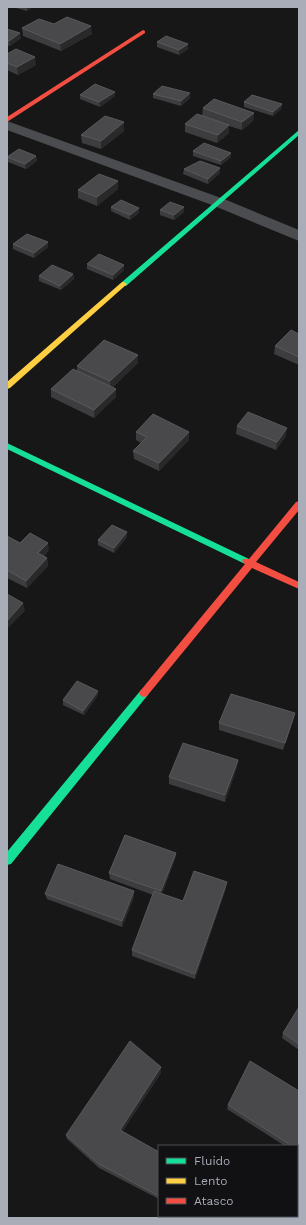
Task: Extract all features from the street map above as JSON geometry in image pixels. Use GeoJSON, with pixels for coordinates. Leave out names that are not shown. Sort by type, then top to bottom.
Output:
{"type":"FeatureCollection","features":[{"type":"Feature","properties":{"kind":"street"},"geometry":{"type":"LineString","coordinates":[[7,120],[143,32]]}},
{"type":"Feature","properties":{"kind":"street"},"geometry":{"type":"LineString","coordinates":[[7,125],[218,202],[299,236]]}},
{"type":"Feature","properties":{"kind":"street"},"geometry":{"type":"LineString","coordinates":[[7,386],[299,132]]}},
{"type":"Feature","properties":{"kind":"street"},"geometry":{"type":"LineString","coordinates":[[7,446],[250,564],[299,586]]}},
{"type":"Feature","properties":{"kind":"street"},"geometry":{"type":"LineString","coordinates":[[7,860],[299,504]]}},
{"type":"Feature","properties":{"kind":"building"},"geometry":{"type":"Polygon","coordinates":[[[67,17],[91,26],[60,44],[22,28],[39,19],[54,24],[67,17]]]}},
{"type":"Feature","properties":{"kind":"building"},"geometry":{"type":"Polygon","coordinates":[[[7,29],[20,33],[9,41],[7,40],[7,29]]]}},
{"type":"Feature","properties":{"kind":"building"},"geometry":{"type":"Polygon","coordinates":[[[166,36],[188,44],[179,50],[157,42],[166,36]]]}},
{"type":"Feature","properties":{"kind":"building"},"geometry":{"type":"Polygon","coordinates":[[[16,49],[35,57],[17,67],[7,63],[7,54],[16,49]]]}},
{"type":"Feature","properties":{"kind":"building"},"geometry":{"type":"Polygon","coordinates":[[[95,84],[115,92],[99,102],[80,95],[95,84]]]}},
{"type":"Feature","properties":{"kind":"building"},"geometry":{"type":"Polygon","coordinates":[[[162,86],[190,93],[181,101],[153,94],[162,86]]]}},
{"type":"Feature","properties":{"kind":"building"},"geometry":{"type":"Polygon","coordinates":[[[252,95],[282,104],[273,112],[244,102],[252,95]]]}},
{"type":"Feature","properties":{"kind":"building"},"geometry":{"type":"Polygon","coordinates":[[[214,99],[254,113],[242,122],[203,108],[214,99]]]}},
{"type":"Feature","properties":{"kind":"building"},"geometry":{"type":"Polygon","coordinates":[[[197,114],[229,125],[218,135],[185,124],[197,114]]]}},
{"type":"Feature","properties":{"kind":"building"},"geometry":{"type":"Polygon","coordinates":[[[105,116],[124,122],[101,141],[81,135],[105,116]]]}},
{"type":"Feature","properties":{"kind":"building"},"geometry":{"type":"Polygon","coordinates":[[[204,143],[231,153],[221,161],[193,151],[204,143]]]}},
{"type":"Feature","properties":{"kind":"building"},"geometry":{"type":"Polygon","coordinates":[[[19,149],[36,156],[25,164],[7,157],[19,149]]]}},
{"type":"Feature","properties":{"kind":"building"},"geometry":{"type":"Polygon","coordinates":[[[200,161],[220,168],[208,179],[184,169],[200,161]]]}},
{"type":"Feature","properties":{"kind":"building"},"geometry":{"type":"Polygon","coordinates":[[[99,174],[118,181],[97,197],[78,190],[99,174]]]}},
{"type":"Feature","properties":{"kind":"building"},"geometry":{"type":"Polygon","coordinates":[[[121,200],[139,208],[130,215],[111,207],[121,200]]]}},
{"type":"Feature","properties":{"kind":"building"},"geometry":{"type":"Polygon","coordinates":[[[170,202],[184,207],[174,215],[160,210],[170,202]]]}},
{"type":"Feature","properties":{"kind":"building"},"geometry":{"type":"Polygon","coordinates":[[[27,234],[48,242],[34,253],[13,244],[27,234]]]}},
{"type":"Feature","properties":{"kind":"building"},"geometry":{"type":"Polygon","coordinates":[[[99,254],[124,265],[113,275],[87,264],[99,254]]]}},
{"type":"Feature","properties":{"kind":"building"},"geometry":{"type":"Polygon","coordinates":[[[52,265],[73,274],[60,286],[39,276],[52,265]]]}},
{"type":"Feature","properties":{"kind":"building"},"geometry":{"type":"Polygon","coordinates":[[[291,330],[299,334],[299,357],[275,346],[291,330]]]}},
{"type":"Feature","properties":{"kind":"building"},"geometry":{"type":"Polygon","coordinates":[[[104,340],[138,355],[110,381],[77,366],[104,340]]]}},
{"type":"Feature","properties":{"kind":"building"},"geometry":{"type":"Polygon","coordinates":[[[73,369],[116,389],[94,410],[51,389],[73,369]]]}},
{"type":"Feature","properties":{"kind":"building"},"geometry":{"type":"Polygon","coordinates":[[[248,412],[287,428],[277,442],[237,426],[248,412]]]}},
{"type":"Feature","properties":{"kind":"building"},"geometry":{"type":"Polygon","coordinates":[[[153,414],[189,432],[159,463],[133,451],[147,437],[136,432],[153,414]]]}},
{"type":"Feature","properties":{"kind":"building"},"geometry":{"type":"Polygon","coordinates":[[[112,525],[127,532],[114,548],[98,540],[112,525]]]}},
{"type":"Feature","properties":{"kind":"building"},"geometry":{"type":"Polygon","coordinates":[[[30,533],[48,543],[38,553],[47,558],[26,581],[7,570],[7,536],[20,543],[30,533]]]}},
{"type":"Feature","properties":{"kind":"building"},"geometry":{"type":"Polygon","coordinates":[[[7,594],[23,603],[7,621],[7,594]]]}},
{"type":"Feature","properties":{"kind":"building"},"geometry":{"type":"Polygon","coordinates":[[[77,681],[98,691],[83,711],[63,700],[77,681]]]}},
{"type":"Feature","properties":{"kind":"building"},"geometry":{"type":"Polygon","coordinates":[[[231,694],[295,713],[285,743],[219,723],[231,694]]]}},
{"type":"Feature","properties":{"kind":"building"},"geometry":{"type":"Polygon","coordinates":[[[183,743],[238,760],[225,795],[169,777],[183,743]]]}},
{"type":"Feature","properties":{"kind":"building"},"geometry":{"type":"Polygon","coordinates":[[[125,835],[176,853],[161,891],[109,873],[125,835]]]}},
{"type":"Feature","properties":{"kind":"building"},"geometry":{"type":"Polygon","coordinates":[[[58,864],[134,891],[122,921],[45,894],[58,864]]]}},
{"type":"Feature","properties":{"kind":"building"},"geometry":{"type":"Polygon","coordinates":[[[194,871],[227,882],[195,974],[132,950],[154,891],[183,901],[194,871]]]}},
{"type":"Feature","properties":{"kind":"building"},"geometry":{"type":"Polygon","coordinates":[[[299,1007],[299,1044],[283,1033],[299,1007]]]}},
{"type":"Feature","properties":{"kind":"building"},"geometry":{"type":"Polygon","coordinates":[[[130,1041],[161,1067],[120,1130],[158,1151],[158,1195],[99,1164],[66,1135],[130,1041]]]}},
{"type":"Feature","properties":{"kind":"building"},"geometry":{"type":"Polygon","coordinates":[[[250,1061],[299,1091],[298,1147],[298,1145],[290,1145],[228,1105],[250,1061]]]}},
{"type":"Feature","properties":{"kind":"traffic: fast"},"geometry":{"type":"LineString","coordinates":[[124,284],[299,132]]}},
{"type":"Feature","properties":{"kind":"traffic: fast"},"geometry":{"type":"LineString","coordinates":[[7,446],[246,561]]}},
{"type":"Feature","properties":{"kind":"traffic: fast"},"geometry":{"type":"LineString","coordinates":[[7,860],[144,693]]}},
{"type":"Feature","properties":{"kind":"traffic: slow"},"geometry":{"type":"LineString","coordinates":[[7,386],[124,284]]}},
{"type":"Feature","properties":{"kind":"traffic: jam"},"geometry":{"type":"LineString","coordinates":[[7,120],[143,32]]}},
{"type":"Feature","properties":{"kind":"traffic: jam"},"geometry":{"type":"LineString","coordinates":[[144,693],[299,504]]}},
{"type":"Feature","properties":{"kind":"traffic: jam"},"geometry":{"type":"LineString","coordinates":[[246,561],[299,586]]}}]}
